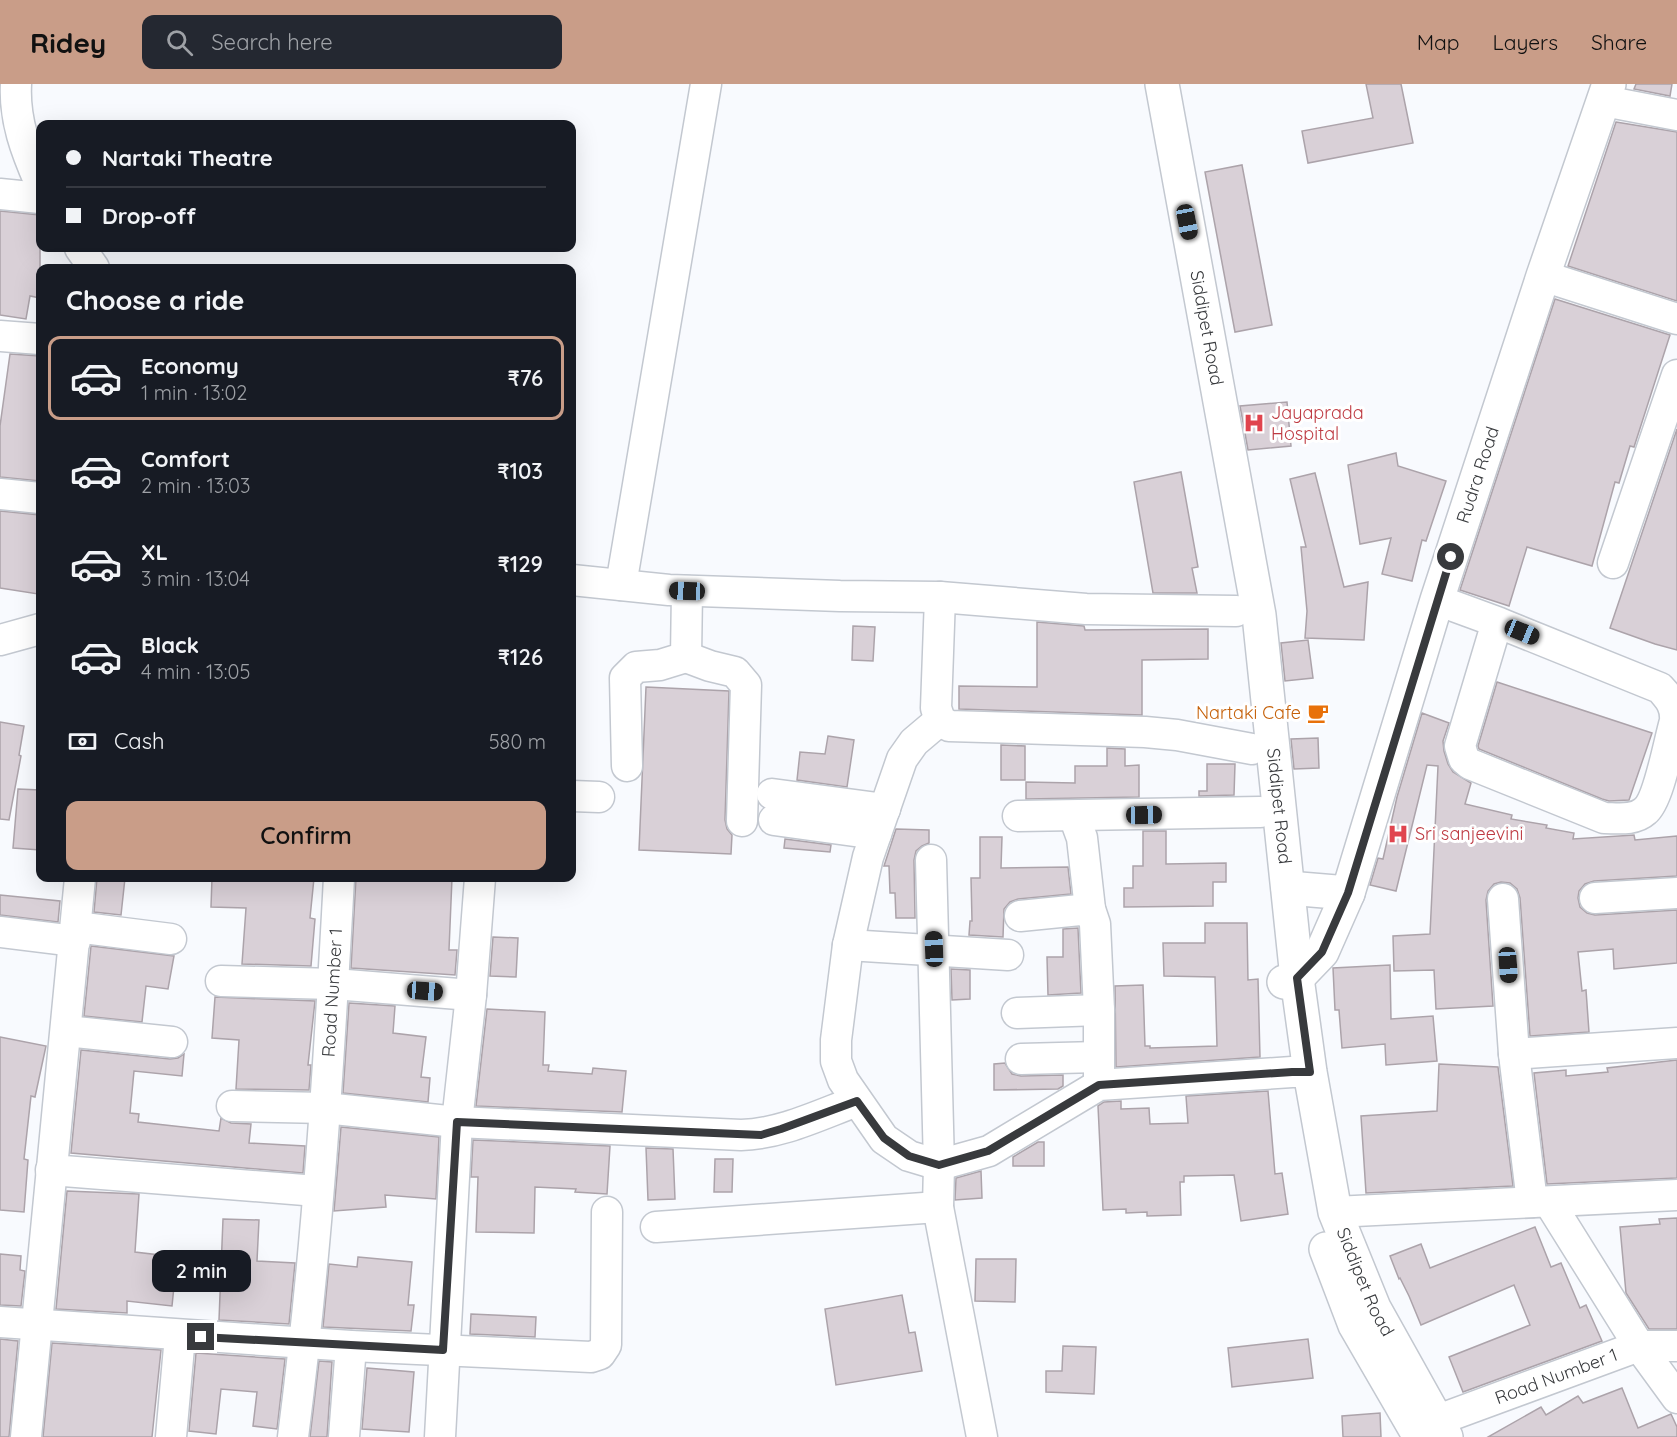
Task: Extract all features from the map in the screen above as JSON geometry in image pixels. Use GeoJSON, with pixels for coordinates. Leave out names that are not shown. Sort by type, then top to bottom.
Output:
{"type":"FeatureCollection","features":[{"type":"Feature","properties":{"kind":"main road","name":"Siddipet Road"},"geometry":{"type":"LineString","coordinates":[[1139,84],[1236,611],[1260,812],[1301,1072],[1335,1212],[1374,1308],[1435,1431]]}},
{"type":"Feature","properties":{"kind":"main road","name":"Siddipet Road"},"geometry":{"type":"LineString","coordinates":[[1162,84],[1259,615],[1288,888],[1288,980]]}},
{"type":"Feature","properties":{"kind":"main road","name":"Rudra Road"},"geometry":{"type":"LineString","coordinates":[[1288,980],[1322,952],[1348,893],[1437,600],[1606,93]]}},
{"type":"Feature","properties":{"kind":"main road"},"geometry":{"type":"LineString","coordinates":[[1288,888],[1348,893]]}},
{"type":"Feature","properties":{"kind":"main road","name":"Siddipet Road"},"geometry":{"type":"LineString","coordinates":[[1301,1072],[1302,1154],[1321,1234],[1355,1326],[1435,1431]]}},
{"type":"Feature","properties":{"kind":"street"},"geometry":{"type":"LineString","coordinates":[[16,84],[15,104],[25,151],[36,174]]}},
{"type":"Feature","properties":{"kind":"street"},"geometry":{"type":"LineString","coordinates":[[621,585],[706,84]]}},
{"type":"Feature","properties":{"kind":"street"},"geometry":{"type":"LineString","coordinates":[[1606,93],[1677,115]]}},
{"type":"Feature","properties":{"kind":"street"},"geometry":{"type":"LineString","coordinates":[[0,194],[36,198]]}},
{"type":"Feature","properties":{"kind":"street"},"geometry":{"type":"LineString","coordinates":[[1544,276],[1677,319]]}},
{"type":"Feature","properties":{"kind":"street"},"geometry":{"type":"LineString","coordinates":[[0,336],[36,339]]}},
{"type":"Feature","properties":{"kind":"street"},"geometry":{"type":"LineString","coordinates":[[1613,563],[1677,375]]}},
{"type":"Feature","properties":{"kind":"street"},"geometry":{"type":"LineString","coordinates":[[0,494],[36,498]]}},
{"type":"Feature","properties":{"kind":"street"},"geometry":{"type":"LineString","coordinates":[[576,580],[687,591],[940,597],[1086,609],[1236,611]]}},
{"type":"Feature","properties":{"kind":"street"},"geometry":{"type":"LineString","coordinates":[[686,657],[687,591]]}},
{"type":"Feature","properties":{"kind":"street"},"geometry":{"type":"LineString","coordinates":[[940,597],[936,708],[940,720],[949,726],[1145,732],[1177,735],[1252,749]]}},
{"type":"Feature","properties":{"kind":"street"},"geometry":{"type":"LineString","coordinates":[[1437,600],[1497,622],[1660,688],[1669,697],[1676,709],[1675,721],[1654,799],[1645,812],[1628,819],[1604,818],[1470,764],[1464,759],[1460,746],[1497,622]]}},
{"type":"Feature","properties":{"kind":"street"},"geometry":{"type":"LineString","coordinates":[[0,640],[36,629]]}},
{"type":"Feature","properties":{"kind":"street"},"geometry":{"type":"LineString","coordinates":[[627,766],[625,678],[636,667],[660,665],[686,657],[735,672],[746,685],[742,821]]}},
{"type":"Feature","properties":{"kind":"street"},"geometry":{"type":"LineString","coordinates":[[940,720],[914,742],[902,759],[868,857],[848,945],[836,1040],[836,1061],[843,1080],[884,1138],[909,1156],[939,1165],[988,1151],[1099,1071]]}},
{"type":"Feature","properties":{"kind":"street"},"geometry":{"type":"LineString","coordinates":[[773,807],[880,821]]}},
{"type":"Feature","properties":{"kind":"street"},"geometry":{"type":"LineString","coordinates":[[1018,816],[1260,812]]}},
{"type":"Feature","properties":{"kind":"street"},"geometry":{"type":"LineString","coordinates":[[1074,816],[1082,838],[1090,909],[1095,924],[1099,1071]]}},
{"type":"Feature","properties":{"kind":"street"},"geometry":{"type":"LineString","coordinates":[[931,860],[939,1165],[938,1207],[982,1437]]}},
{"type":"Feature","properties":{"kind":"street"},"geometry":{"type":"LineString","coordinates":[[26,1437],[80,882]]}},
{"type":"Feature","properties":{"kind":"street","name":"Road Number 1"},"geometry":{"type":"LineString","coordinates":[[293,1437],[305,1342],[334,984],[339,882]]}},
{"type":"Feature","properties":{"kind":"street"},"geometry":{"type":"LineString","coordinates":[[440,1437],[457,1122],[471,995],[480,882]]}},
{"type":"Feature","properties":{"kind":"street"},"geometry":{"type":"LineString","coordinates":[[1596,898],[1677,892]]}},
{"type":"Feature","properties":{"kind":"street"},"geometry":{"type":"LineString","coordinates":[[1503,899],[1514,1054],[1540,1202],[1677,1398]]}},
{"type":"Feature","properties":{"kind":"street"},"geometry":{"type":"LineString","coordinates":[[1020,916],[1090,909]]}},
{"type":"Feature","properties":{"kind":"street"},"geometry":{"type":"LineString","coordinates":[[0,932],[171,939]]}},
{"type":"Feature","properties":{"kind":"street"},"geometry":{"type":"LineString","coordinates":[[848,945],[1008,955]]}},
{"type":"Feature","properties":{"kind":"street"},"geometry":{"type":"LineString","coordinates":[[221,981],[334,984],[471,995]]}},
{"type":"Feature","properties":{"kind":"street"},"geometry":{"type":"LineString","coordinates":[[1017,1013],[1099,1010]]}},
{"type":"Feature","properties":{"kind":"street"},"geometry":{"type":"LineString","coordinates":[[66,1031],[172,1042]]}},
{"type":"Feature","properties":{"kind":"street"},"geometry":{"type":"LineString","coordinates":[[1514,1054],[1677,1043]]}},
{"type":"Feature","properties":{"kind":"street"},"geometry":{"type":"LineString","coordinates":[[1021,1059],[1099,1071],[1301,1072]]}},
{"type":"Feature","properties":{"kind":"street"},"geometry":{"type":"LineString","coordinates":[[232,1106],[324,1108],[457,1122],[761,1135],[857,1101]]}},
{"type":"Feature","properties":{"kind":"street"},"geometry":{"type":"LineString","coordinates":[[51,1170],[317,1191]]}},
{"type":"Feature","properties":{"kind":"street"},"geometry":{"type":"LineString","coordinates":[[1335,1212],[1677,1196]]}},
{"type":"Feature","properties":{"kind":"street"},"geometry":{"type":"LineString","coordinates":[[656,1227],[938,1207]]}},
{"type":"Feature","properties":{"kind":"street"},"geometry":{"type":"LineString","coordinates":[[0,1322],[180,1336],[591,1357],[600,1354],[606,1345],[607,1212]]}},
{"type":"Feature","properties":{"kind":"street"},"geometry":{"type":"LineString","coordinates":[[171,1437],[180,1336]]}},
{"type":"Feature","properties":{"kind":"street"},"geometry":{"type":"LineString","coordinates":[[344,1437],[351,1346]]}},
{"type":"Feature","properties":{"kind":"street","name":"Road Number 1"},"geometry":{"type":"LineString","coordinates":[[1435,1431],[1639,1346],[1677,1346]]}},
{"type":"Feature","properties":{"kind":"building"},"geometry":{"type":"Polygon","coordinates":[[[1366,84],[1401,84],[1413,143],[1308,163],[1302,131],[1373,118],[1366,84]]]}},
{"type":"Feature","properties":{"kind":"building"},"geometry":{"type":"Polygon","coordinates":[[[1636,84],[1672,84],[1670,96],[1634,89],[1636,84]]]}},
{"type":"Feature","properties":{"kind":"building"},"geometry":{"type":"Polygon","coordinates":[[[1616,122],[1677,132],[1677,301],[1568,266],[1616,122]]]}},
{"type":"Feature","properties":{"kind":"building"},"geometry":{"type":"Polygon","coordinates":[[[1242,165],[1272,325],[1235,332],[1205,172],[1242,165]]]}},
{"type":"Feature","properties":{"kind":"building"},"geometry":{"type":"Polygon","coordinates":[[[0,211],[36,215],[36,252],[40,252],[40,264],[36,264],[36,297],[30,296],[26,319],[0,315],[0,211]]]}},
{"type":"Feature","properties":{"kind":"building"},"geometry":{"type":"Polygon","coordinates":[[[1555,299],[1670,335],[1634,447],[1630,446],[1619,483],[1615,482],[1592,566],[1527,547],[1509,606],[1460,590],[1555,299]]]}},
{"type":"Feature","properties":{"kind":"building"},"geometry":{"type":"Polygon","coordinates":[[[10,354],[36,356],[36,481],[0,477],[0,426],[10,354]]]}},
{"type":"Feature","properties":{"kind":"building"},"geometry":{"type":"Polygon","coordinates":[[[1287,402],[1291,446],[1248,450],[1240,406],[1287,402]]]}},
{"type":"Feature","properties":{"kind":"building"},"geometry":{"type":"Polygon","coordinates":[[[1677,429],[1677,650],[1610,628],[1677,429]]]}},
{"type":"Feature","properties":{"kind":"building"},"geometry":{"type":"Polygon","coordinates":[[[1396,453],[1398,466],[1446,481],[1426,541],[1422,540],[1412,581],[1382,574],[1391,538],[1360,544],[1348,465],[1396,453]]]}},
{"type":"Feature","properties":{"kind":"building"},"geometry":{"type":"Polygon","coordinates":[[[1181,472],[1198,567],[1192,568],[1197,593],[1153,593],[1134,482],[1181,472]]]}},
{"type":"Feature","properties":{"kind":"building"},"geometry":{"type":"Polygon","coordinates":[[[1315,473],[1344,587],[1368,582],[1364,640],[1305,638],[1307,611],[1301,547],[1306,547],[1290,479],[1315,473]]]}},
{"type":"Feature","properties":{"kind":"building"},"geometry":{"type":"Polygon","coordinates":[[[0,511],[36,515],[36,594],[0,588],[0,511]]]}},
{"type":"Feature","properties":{"kind":"building"},"geometry":{"type":"Polygon","coordinates":[[[1037,622],[1084,626],[1085,630],[1208,629],[1208,659],[1142,660],[1142,715],[959,709],[959,686],[1037,687],[1037,622]]]}},
{"type":"Feature","properties":{"kind":"building"},"geometry":{"type":"Polygon","coordinates":[[[853,626],[875,627],[873,661],[852,660],[853,626]]]}},
{"type":"Feature","properties":{"kind":"building"},"geometry":{"type":"Polygon","coordinates":[[[1308,640],[1313,678],[1285,681],[1281,643],[1308,640]]]}},
{"type":"Feature","properties":{"kind":"building"},"geometry":{"type":"Polygon","coordinates":[[[1497,682],[1652,733],[1629,800],[1602,799],[1479,749],[1497,682]]]}},
{"type":"Feature","properties":{"kind":"building"},"geometry":{"type":"Polygon","coordinates":[[[646,687],[729,691],[725,820],[727,829],[732,835],[731,854],[639,850],[646,687]]]}},
{"type":"Feature","properties":{"kind":"building"},"geometry":{"type":"Polygon","coordinates":[[[1422,713],[1449,723],[1443,741],[1444,751],[1453,772],[1471,783],[1465,804],[1512,815],[1511,819],[1547,825],[1546,828],[1574,833],[1573,839],[1634,835],[1635,840],[1677,836],[1677,876],[1594,881],[1585,884],[1579,891],[1580,907],[1587,913],[1595,915],[1677,910],[1677,963],[1614,969],[1613,949],[1578,952],[1582,991],[1586,990],[1589,1032],[1530,1036],[1520,898],[1517,889],[1510,883],[1494,884],[1488,891],[1486,900],[1493,1006],[1436,1009],[1434,970],[1394,971],[1393,936],[1430,934],[1438,766],[1427,765],[1396,891],[1370,885],[1378,858],[1383,859],[1397,797],[1422,713]]]}},
{"type":"Feature","properties":{"kind":"building"},"geometry":{"type":"Polygon","coordinates":[[[0,722],[24,726],[9,820],[0,819],[0,722]]]}},
{"type":"Feature","properties":{"kind":"building"},"geometry":{"type":"Polygon","coordinates":[[[828,736],[854,740],[847,787],[797,780],[800,752],[825,754],[828,736]]]}},
{"type":"Feature","properties":{"kind":"building"},"geometry":{"type":"Polygon","coordinates":[[[1318,738],[1319,768],[1294,769],[1291,739],[1318,738]]]}},
{"type":"Feature","properties":{"kind":"building"},"geometry":{"type":"Polygon","coordinates":[[[1001,745],[1025,746],[1025,780],[1001,780],[1001,745]]]}},
{"type":"Feature","properties":{"kind":"building"},"geometry":{"type":"Polygon","coordinates":[[[1107,748],[1125,749],[1125,766],[1139,765],[1139,797],[1026,799],[1026,782],[1075,783],[1075,766],[1107,766],[1107,748]]]}},
{"type":"Feature","properties":{"kind":"building"},"geometry":{"type":"Polygon","coordinates":[[[1207,764],[1235,764],[1234,795],[1199,796],[1199,791],[1207,791],[1207,764]]]}},
{"type":"Feature","properties":{"kind":"building"},"geometry":{"type":"Polygon","coordinates":[[[18,789],[36,790],[36,850],[13,848],[18,789]]]}},
{"type":"Feature","properties":{"kind":"building"},"geometry":{"type":"Polygon","coordinates":[[[896,829],[929,830],[929,843],[916,851],[914,860],[915,918],[896,918],[895,893],[890,893],[889,866],[884,866],[896,829]]]}},
{"type":"Feature","properties":{"kind":"building"},"geometry":{"type":"Polygon","coordinates":[[[1143,831],[1166,831],[1166,864],[1226,863],[1226,882],[1213,882],[1213,906],[1124,907],[1124,888],[1133,888],[1133,866],[1143,866],[1143,831]]]}},
{"type":"Feature","properties":{"kind":"building"},"geometry":{"type":"Polygon","coordinates":[[[980,837],[1002,837],[1001,868],[1068,867],[1071,894],[1018,899],[1010,902],[1004,909],[1003,937],[969,935],[970,921],[972,921],[971,878],[980,878],[980,837]]]}},
{"type":"Feature","properties":{"kind":"building"},"geometry":{"type":"Polygon","coordinates":[[[785,839],[831,845],[830,852],[784,848],[785,839]]]}},
{"type":"Feature","properties":{"kind":"building"},"geometry":{"type":"Polygon","coordinates":[[[97,882],[125,882],[121,915],[94,912],[97,882]]]}},
{"type":"Feature","properties":{"kind":"building"},"geometry":{"type":"Polygon","coordinates":[[[212,882],[314,882],[310,918],[315,919],[311,966],[242,964],[246,908],[211,907],[212,882]]]}},
{"type":"Feature","properties":{"kind":"building"},"geometry":{"type":"Polygon","coordinates":[[[356,882],[452,882],[449,950],[457,950],[455,975],[351,968],[356,882]]]}},
{"type":"Feature","properties":{"kind":"building"},"geometry":{"type":"Polygon","coordinates":[[[0,895],[60,901],[58,922],[0,915],[0,895]]]}},
{"type":"Feature","properties":{"kind":"building"},"geometry":{"type":"Polygon","coordinates":[[[1205,923],[1247,923],[1248,980],[1258,979],[1260,1057],[1116,1067],[1115,986],[1143,985],[1145,1046],[1150,1046],[1150,1048],[1217,1046],[1215,977],[1164,976],[1163,943],[1205,943],[1205,923]]]}},
{"type":"Feature","properties":{"kind":"building"},"geometry":{"type":"Polygon","coordinates":[[[1078,928],[1081,993],[1048,995],[1047,957],[1063,957],[1063,929],[1078,928]]]}},
{"type":"Feature","properties":{"kind":"building"},"geometry":{"type":"Polygon","coordinates":[[[493,937],[518,938],[516,977],[490,976],[493,937]]]}},
{"type":"Feature","properties":{"kind":"building"},"geometry":{"type":"Polygon","coordinates":[[[91,946],[174,956],[168,989],[146,986],[142,1022],[84,1016],[91,946]]]}},
{"type":"Feature","properties":{"kind":"building"},"geometry":{"type":"Polygon","coordinates":[[[1390,965],[1391,1019],[1433,1016],[1437,1061],[1386,1065],[1385,1044],[1342,1048],[1339,1010],[1335,1010],[1333,968],[1390,965]]]}},
{"type":"Feature","properties":{"kind":"building"},"geometry":{"type":"Polygon","coordinates":[[[951,969],[970,970],[970,999],[952,1000],[951,969]]]}},
{"type":"Feature","properties":{"kind":"building"},"geometry":{"type":"Polygon","coordinates":[[[215,997],[315,1001],[308,1065],[311,1065],[309,1090],[236,1089],[239,1040],[212,1038],[215,997]]]}},
{"type":"Feature","properties":{"kind":"building"},"geometry":{"type":"Polygon","coordinates":[[[349,1003],[395,1006],[393,1033],[426,1037],[421,1077],[430,1078],[428,1102],[343,1093],[349,1003]]]}},
{"type":"Feature","properties":{"kind":"building"},"geometry":{"type":"Polygon","coordinates":[[[487,1009],[545,1012],[543,1065],[549,1065],[548,1071],[592,1074],[593,1068],[626,1071],[622,1112],[476,1106],[487,1009]]]}},
{"type":"Feature","properties":{"kind":"building"},"geometry":{"type":"Polygon","coordinates":[[[0,1037],[46,1046],[35,1097],[31,1096],[24,1159],[28,1160],[24,1212],[0,1210],[0,1037]]]}},
{"type":"Feature","properties":{"kind":"building"},"geometry":{"type":"Polygon","coordinates":[[[81,1050],[170,1059],[184,1054],[182,1076],[134,1071],[130,1113],[139,1114],[138,1122],[219,1131],[221,1118],[231,1123],[251,1124],[249,1143],[305,1146],[303,1173],[71,1153],[81,1050]]]}},
{"type":"Feature","properties":{"kind":"building"},"geometry":{"type":"Polygon","coordinates":[[[1677,1060],[1677,1178],[1547,1184],[1534,1073],[1566,1070],[1566,1076],[1608,1072],[1607,1068],[1677,1060]]]}},
{"type":"Feature","properties":{"kind":"building"},"geometry":{"type":"Polygon","coordinates":[[[1005,1063],[1012,1074],[1021,1076],[1063,1075],[1063,1086],[1058,1089],[994,1090],[994,1064],[1005,1063]]]}},
{"type":"Feature","properties":{"kind":"building"},"geometry":{"type":"Polygon","coordinates":[[[1439,1064],[1498,1067],[1513,1186],[1366,1193],[1361,1116],[1437,1111],[1439,1064]]]}},
{"type":"Feature","properties":{"kind":"building"},"geometry":{"type":"Polygon","coordinates":[[[1268,1091],[1275,1174],[1282,1173],[1288,1214],[1241,1221],[1234,1175],[1184,1176],[1184,1182],[1180,1182],[1181,1215],[1147,1216],[1147,1212],[1126,1213],[1126,1209],[1103,1210],[1098,1106],[1104,1102],[1121,1101],[1121,1109],[1149,1108],[1150,1124],[1188,1123],[1186,1096],[1268,1091]]]}},
{"type":"Feature","properties":{"kind":"building"},"geometry":{"type":"Polygon","coordinates":[[[341,1127],[439,1137],[436,1199],[385,1195],[386,1207],[334,1211],[341,1127]]]}},
{"type":"Feature","properties":{"kind":"building"},"geometry":{"type":"Polygon","coordinates":[[[473,1140],[610,1146],[607,1194],[575,1192],[576,1189],[535,1187],[534,1233],[476,1232],[478,1177],[471,1177],[473,1140]]]}},
{"type":"Feature","properties":{"kind":"building"},"geometry":{"type":"Polygon","coordinates":[[[1038,1142],[1044,1142],[1044,1166],[1013,1166],[1013,1157],[1038,1142]]]}},
{"type":"Feature","properties":{"kind":"building"},"geometry":{"type":"Polygon","coordinates":[[[646,1148],[673,1149],[675,1199],[648,1200],[646,1148]]]}},
{"type":"Feature","properties":{"kind":"building"},"geometry":{"type":"Polygon","coordinates":[[[715,1159],[733,1159],[732,1192],[714,1192],[715,1159]]]}},
{"type":"Feature","properties":{"kind":"building"},"geometry":{"type":"Polygon","coordinates":[[[981,1171],[982,1198],[955,1200],[956,1178],[981,1171]]]}},
{"type":"Feature","properties":{"kind":"building"},"geometry":{"type":"Polygon","coordinates":[[[67,1191],[139,1194],[135,1252],[177,1257],[172,1306],[127,1301],[127,1313],[56,1309],[67,1191]]]}},
{"type":"Feature","properties":{"kind":"building"},"geometry":{"type":"Polygon","coordinates":[[[1677,1218],[1677,1329],[1649,1329],[1626,1293],[1620,1227],[1660,1224],[1659,1219],[1677,1218]]]}},
{"type":"Feature","properties":{"kind":"building"},"geometry":{"type":"Polygon","coordinates":[[[223,1219],[259,1220],[257,1261],[295,1263],[289,1324],[219,1320],[223,1219]]]}},
{"type":"Feature","properties":{"kind":"building"},"geometry":{"type":"Polygon","coordinates":[[[1535,1227],[1551,1267],[1561,1263],[1580,1308],[1586,1305],[1602,1341],[1463,1392],[1449,1357],[1530,1325],[1514,1285],[1421,1325],[1390,1256],[1421,1244],[1430,1268],[1535,1227]]]}},
{"type":"Feature","properties":{"kind":"building"},"geometry":{"type":"Polygon","coordinates":[[[0,1254],[21,1256],[20,1270],[25,1271],[21,1306],[0,1305],[0,1254]]]}},
{"type":"Feature","properties":{"kind":"building"},"geometry":{"type":"Polygon","coordinates":[[[358,1257],[412,1262],[408,1305],[414,1305],[411,1331],[323,1327],[329,1264],[357,1267],[358,1257]]]}},
{"type":"Feature","properties":{"kind":"building"},"geometry":{"type":"Polygon","coordinates":[[[976,1259],[1016,1259],[1015,1302],[975,1301],[976,1259]]]}},
{"type":"Feature","properties":{"kind":"building"},"geometry":{"type":"Polygon","coordinates":[[[902,1295],[909,1333],[915,1332],[922,1371],[836,1385],[825,1309],[902,1295]]]}},
{"type":"Feature","properties":{"kind":"building"},"geometry":{"type":"Polygon","coordinates":[[[471,1314],[536,1317],[535,1337],[470,1334],[471,1314]]]}},
{"type":"Feature","properties":{"kind":"building"},"geometry":{"type":"Polygon","coordinates":[[[0,1339],[18,1341],[9,1437],[0,1437],[0,1339]]]}},
{"type":"Feature","properties":{"kind":"building"},"geometry":{"type":"Polygon","coordinates":[[[1308,1339],[1313,1378],[1232,1387],[1228,1348],[1308,1339]]]}},
{"type":"Feature","properties":{"kind":"building"},"geometry":{"type":"Polygon","coordinates":[[[52,1343],[161,1350],[152,1437],[43,1437],[52,1343]]]}},
{"type":"Feature","properties":{"kind":"building"},"geometry":{"type":"Polygon","coordinates":[[[1063,1346],[1096,1347],[1094,1394],[1046,1392],[1046,1371],[1062,1371],[1063,1346]]]}},
{"type":"Feature","properties":{"kind":"building"},"geometry":{"type":"Polygon","coordinates":[[[196,1353],[285,1359],[277,1429],[253,1426],[257,1392],[221,1389],[216,1434],[189,1431],[196,1353]]]}},
{"type":"Feature","properties":{"kind":"building"},"geometry":{"type":"Polygon","coordinates":[[[319,1361],[332,1362],[327,1437],[310,1437],[319,1361]]]}},
{"type":"Feature","properties":{"kind":"building"},"geometry":{"type":"Polygon","coordinates":[[[367,1368],[414,1372],[409,1432],[362,1429],[367,1368]]]}},
{"type":"Feature","properties":{"kind":"building"},"geometry":{"type":"Polygon","coordinates":[[[1622,1388],[1638,1428],[1671,1414],[1677,1427],[1677,1437],[1488,1437],[1541,1407],[1546,1415],[1578,1396],[1583,1403],[1622,1388]]]}},
{"type":"Feature","properties":{"kind":"building"},"geometry":{"type":"Polygon","coordinates":[[[1380,1413],[1381,1437],[1343,1437],[1342,1416],[1380,1413]]]}},
{"type":"Feature","properties":{"kind":"place","name":"Jayaprada Hospital"},"geometry":{"type":"Point","coordinates":[1254,423]}},
{"type":"Feature","properties":{"kind":"place","name":"Nartaki Cafe"},"geometry":{"type":"Point","coordinates":[1318,713]}},
{"type":"Feature","properties":{"kind":"place","name":"Sri sanjeevini"},"geometry":{"type":"Point","coordinates":[1398,834]}},
{"type":"Feature","properties":{"kind":"route"},"geometry":{"type":"LineString","coordinates":[[201,1337],[443,1350],[457,1122],[761,1135],[857,1101],[884,1138],[909,1156],[939,1165],[988,1151],[1099,1085],[1310,1072],[1297,978],[1322,952],[1348,893],[1451,557]]}}]}
